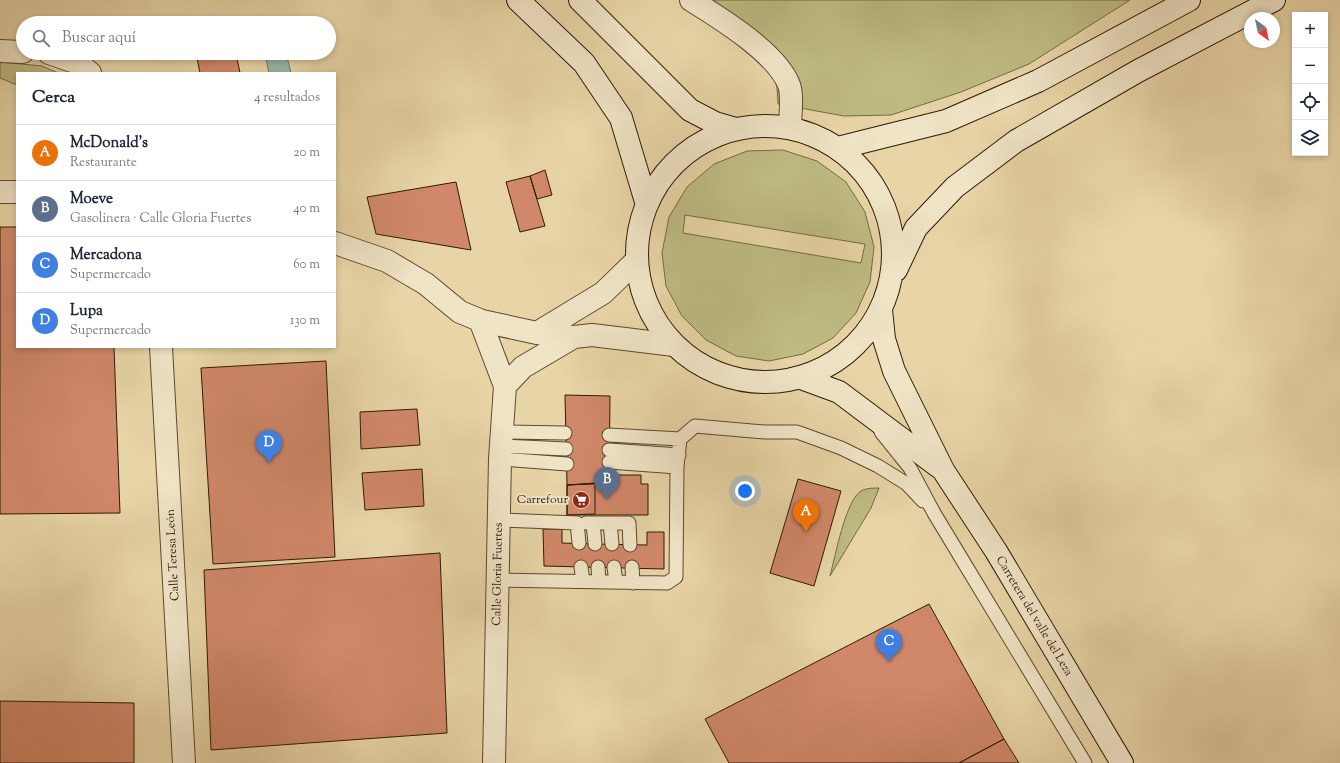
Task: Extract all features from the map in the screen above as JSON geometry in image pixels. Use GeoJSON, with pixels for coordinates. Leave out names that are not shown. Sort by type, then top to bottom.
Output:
{"type":"FeatureCollection","features":[{"type":"Feature","properties":{"kind":"main road"},"geometry":{"type":"LineString","coordinates":[[518,0],[584,63],[621,118],[647,205]]}},
{"type":"Feature","properties":{"kind":"main road"},"geometry":{"type":"LineString","coordinates":[[580,0],[690,110],[715,123],[736,128],[770,126],[790,128],[815,136],[838,148],[860,168],[878,192],[889,219],[894,248],[892,278]]}},
{"type":"Feature","properties":{"kind":"main road"},"geometry":{"type":"LineString","coordinates":[[691,0],[731,25],[775,63],[790,86],[790,128]]}},
{"type":"Feature","properties":{"kind":"main road"},"geometry":{"type":"LineString","coordinates":[[838,148],[946,121],[1038,81],[1189,0]]}},
{"type":"Feature","properties":{"kind":"main road"},"geometry":{"type":"LineString","coordinates":[[736,128],[715,136],[693,148],[674,164],[658,183],[647,205],[639,232],[637,260],[640,284],[647,306],[659,327],[674,345],[699,364],[715,373],[739,380],[763,383],[801,378],[821,370],[840,359],[864,337],[881,310],[892,278],[916,228],[955,187],[1010,146],[1138,71],[1274,0]]}},
{"type":"Feature","properties":{"kind":"main road"},"geometry":{"type":"LineString","coordinates":[[0,51],[16,52]]}},
{"type":"Feature","properties":{"kind":"main road"},"geometry":{"type":"LineString","coordinates":[[69,60],[78,63],[89,72]]}},
{"type":"Feature","properties":{"kind":"main road"},"geometry":{"type":"LineString","coordinates":[[0,192],[16,192]]}},
{"type":"Feature","properties":{"kind":"main road"},"geometry":{"type":"LineString","coordinates":[[336,243],[387,261],[426,284],[460,312],[480,320],[537,333],[574,337],[592,335],[674,345]]}},
{"type":"Feature","properties":{"kind":"main road"},"geometry":{"type":"LineString","coordinates":[[537,333],[603,293],[637,260]]}},
{"type":"Feature","properties":{"kind":"main road","name":"Carretera del valle del Leza"},"geometry":{"type":"LineString","coordinates":[[881,310],[884,339],[894,371],[943,470],[996,551],[1122,763]]}},
{"type":"Feature","properties":{"kind":"main road"},"geometry":{"type":"LineString","coordinates":[[480,320],[505,386],[523,367],[574,337]]}},
{"type":"Feature","properties":{"kind":"main road","name":"Calle Teresa León"},"geometry":{"type":"LineString","coordinates":[[161,348],[184,763]]}},
{"type":"Feature","properties":{"kind":"main road","name":"Carretera del valle del Leza"},"geometry":{"type":"LineString","coordinates":[[801,378],[839,392],[943,470]]}},
{"type":"Feature","properties":{"kind":"main road","name":"Calle Gloria Fuertes"},"geometry":{"type":"LineString","coordinates":[[494,763],[501,446],[505,386]]}},
{"type":"Feature","properties":{"kind":"lane"},"geometry":{"type":"LineString","coordinates":[[859,406],[910,468],[934,513],[1085,763]]}},
{"type":"Feature","properties":{"kind":"lane"},"geometry":{"type":"LineString","coordinates":[[498,580],[667,583],[676,577],[678,461],[680,439],[695,426],[765,432],[797,432],[841,448],[878,466],[907,484],[934,513]]}},
{"type":"Feature","properties":{"kind":"lane"},"geometry":{"type":"LineString","coordinates":[[501,446],[565,433]]}},
{"type":"Feature","properties":{"kind":"lane"},"geometry":{"type":"LineString","coordinates":[[610,435],[680,439]]}},
{"type":"Feature","properties":{"kind":"lane"},"geometry":{"type":"LineString","coordinates":[[501,446],[566,449]]}},
{"type":"Feature","properties":{"kind":"lane"},"geometry":{"type":"LineString","coordinates":[[501,446],[567,464]]}},
{"type":"Feature","properties":{"kind":"lane"},"geometry":{"type":"LineString","coordinates":[[609,456],[678,461]]}},
{"type":"Feature","properties":{"kind":"lane"},"geometry":{"type":"LineString","coordinates":[[499,520],[629,523],[630,544]]}},
{"type":"Feature","properties":{"kind":"lane"},"geometry":{"type":"LineString","coordinates":[[577,523],[579,543]]}},
{"type":"Feature","properties":{"kind":"lane"},"geometry":{"type":"LineString","coordinates":[[593,523],[595,544]]}},
{"type":"Feature","properties":{"kind":"lane"},"geometry":{"type":"LineString","coordinates":[[610,523],[612,544]]}},
{"type":"Feature","properties":{"kind":"lane"},"geometry":{"type":"LineString","coordinates":[[581,567],[583,581]]}},
{"type":"Feature","properties":{"kind":"lane"},"geometry":{"type":"LineString","coordinates":[[598,567],[599,582]]}},
{"type":"Feature","properties":{"kind":"lane"},"geometry":{"type":"LineString","coordinates":[[614,567],[616,582]]}},
{"type":"Feature","properties":{"kind":"lane"},"geometry":{"type":"LineString","coordinates":[[632,567],[634,582]]}},
{"type":"Feature","properties":{"kind":"shaded area"},"geometry":{"type":"Polygon","coordinates":[[[687,0],[1130,0],[1029,64],[961,92],[891,115],[844,116],[778,104],[777,87],[769,61],[687,0]]]}},
{"type":"Feature","properties":{"kind":"shaded area"},"geometry":{"type":"Polygon","coordinates":[[[0,62],[42,66],[56,72],[16,72],[16,85],[0,78],[0,62]]]}},
{"type":"Feature","properties":{"kind":"shaded area"},"geometry":{"type":"Polygon","coordinates":[[[783,150],[817,161],[846,182],[865,212],[874,247],[870,282],[856,313],[833,338],[803,354],[769,361],[736,356],[706,340],[682,316],[666,286],[662,253],[669,217],[687,187],[714,164],[747,151],[783,150]],[[685,215],[683,233],[861,263],[865,244],[685,215]]]}},
{"type":"Feature","properties":{"kind":"shaded area"},"geometry":{"type":"Polygon","coordinates":[[[869,488],[879,488],[871,508],[830,576],[842,528],[851,503],[863,490],[869,488]]]}},
{"type":"Feature","properties":{"kind":"water"},"geometry":{"type":"Polygon","coordinates":[[[266,60],[288,60],[291,72],[269,72],[266,60]]]}},
{"type":"Feature","properties":{"kind":"building"},"geometry":{"type":"Polygon","coordinates":[[[197,60],[237,60],[240,72],[200,72],[197,60]]]}},
{"type":"Feature","properties":{"kind":"building"},"geometry":{"type":"Polygon","coordinates":[[[545,170],[552,195],[537,199],[530,176],[545,170]]]}},
{"type":"Feature","properties":{"kind":"building"},"geometry":{"type":"Polygon","coordinates":[[[530,176],[545,226],[520,232],[506,182],[530,176]]]}},
{"type":"Feature","properties":{"kind":"building"},"geometry":{"type":"Polygon","coordinates":[[[456,182],[471,250],[376,234],[367,197],[456,182]]]}},
{"type":"Feature","properties":{"kind":"building"},"geometry":{"type":"Polygon","coordinates":[[[0,227],[16,227],[16,348],[114,348],[120,513],[0,514],[0,227]]]}},
{"type":"Feature","properties":{"kind":"building"},"geometry":{"type":"Polygon","coordinates":[[[326,361],[335,557],[213,564],[201,368],[326,361]]]}},
{"type":"Feature","properties":{"kind":"building"},"geometry":{"type":"Polygon","coordinates":[[[565,395],[610,396],[609,483],[567,485],[565,395]]]}},
{"type":"Feature","properties":{"kind":"building"},"geometry":{"type":"Polygon","coordinates":[[[417,409],[420,445],[361,449],[360,412],[417,409]]]}},
{"type":"Feature","properties":{"kind":"building"},"geometry":{"type":"Polygon","coordinates":[[[422,469],[424,506],[365,510],[362,473],[422,469]]]}},
{"type":"Feature","properties":{"kind":"building"},"geometry":{"type":"Polygon","coordinates":[[[609,475],[641,475],[641,484],[648,484],[648,515],[567,515],[567,485],[609,483],[609,475]]]}},
{"type":"Feature","properties":{"kind":"building"},"geometry":{"type":"Polygon","coordinates":[[[798,479],[841,491],[814,586],[770,573],[798,479]]]}},
{"type":"Feature","properties":{"kind":"building","name":"Carrefour"},"geometry":{"type":"Polygon","coordinates":[[[595,483],[595,514],[567,515],[567,485],[595,483]]]}},
{"type":"Feature","properties":{"kind":"building"},"geometry":{"type":"Polygon","coordinates":[[[543,529],[562,529],[562,543],[595,544],[647,545],[647,532],[664,532],[664,569],[544,566],[543,529]]]}},
{"type":"Feature","properties":{"kind":"building"},"geometry":{"type":"Polygon","coordinates":[[[440,553],[447,733],[211,750],[204,570],[440,553]]]}},
{"type":"Feature","properties":{"kind":"building"},"geometry":{"type":"Polygon","coordinates":[[[929,604],[1004,739],[959,763],[729,763],[705,719],[929,604]]]}},
{"type":"Feature","properties":{"kind":"building"},"geometry":{"type":"Polygon","coordinates":[[[0,701],[134,703],[134,763],[0,763],[0,701]]]}},
{"type":"Feature","properties":{"kind":"building"},"geometry":{"type":"Polygon","coordinates":[[[1004,739],[1019,763],[959,763],[1004,739]]]}},
{"type":"Feature","properties":{"kind":"place","name":"Lupa"},"geometry":{"type":"Point","coordinates":[269,463]}},
{"type":"Feature","properties":{"kind":"place","name":"Carrefour"},"geometry":{"type":"Point","coordinates":[581,500]}},
{"type":"Feature","properties":{"kind":"place","name":"Moeve"},"geometry":{"type":"Point","coordinates":[607,500]}},
{"type":"Feature","properties":{"kind":"place","name":"McDonald's"},"geometry":{"type":"Point","coordinates":[806,532]}},
{"type":"Feature","properties":{"kind":"place","name":"Mercadona"},"geometry":{"type":"Point","coordinates":[889,662]}}]}
